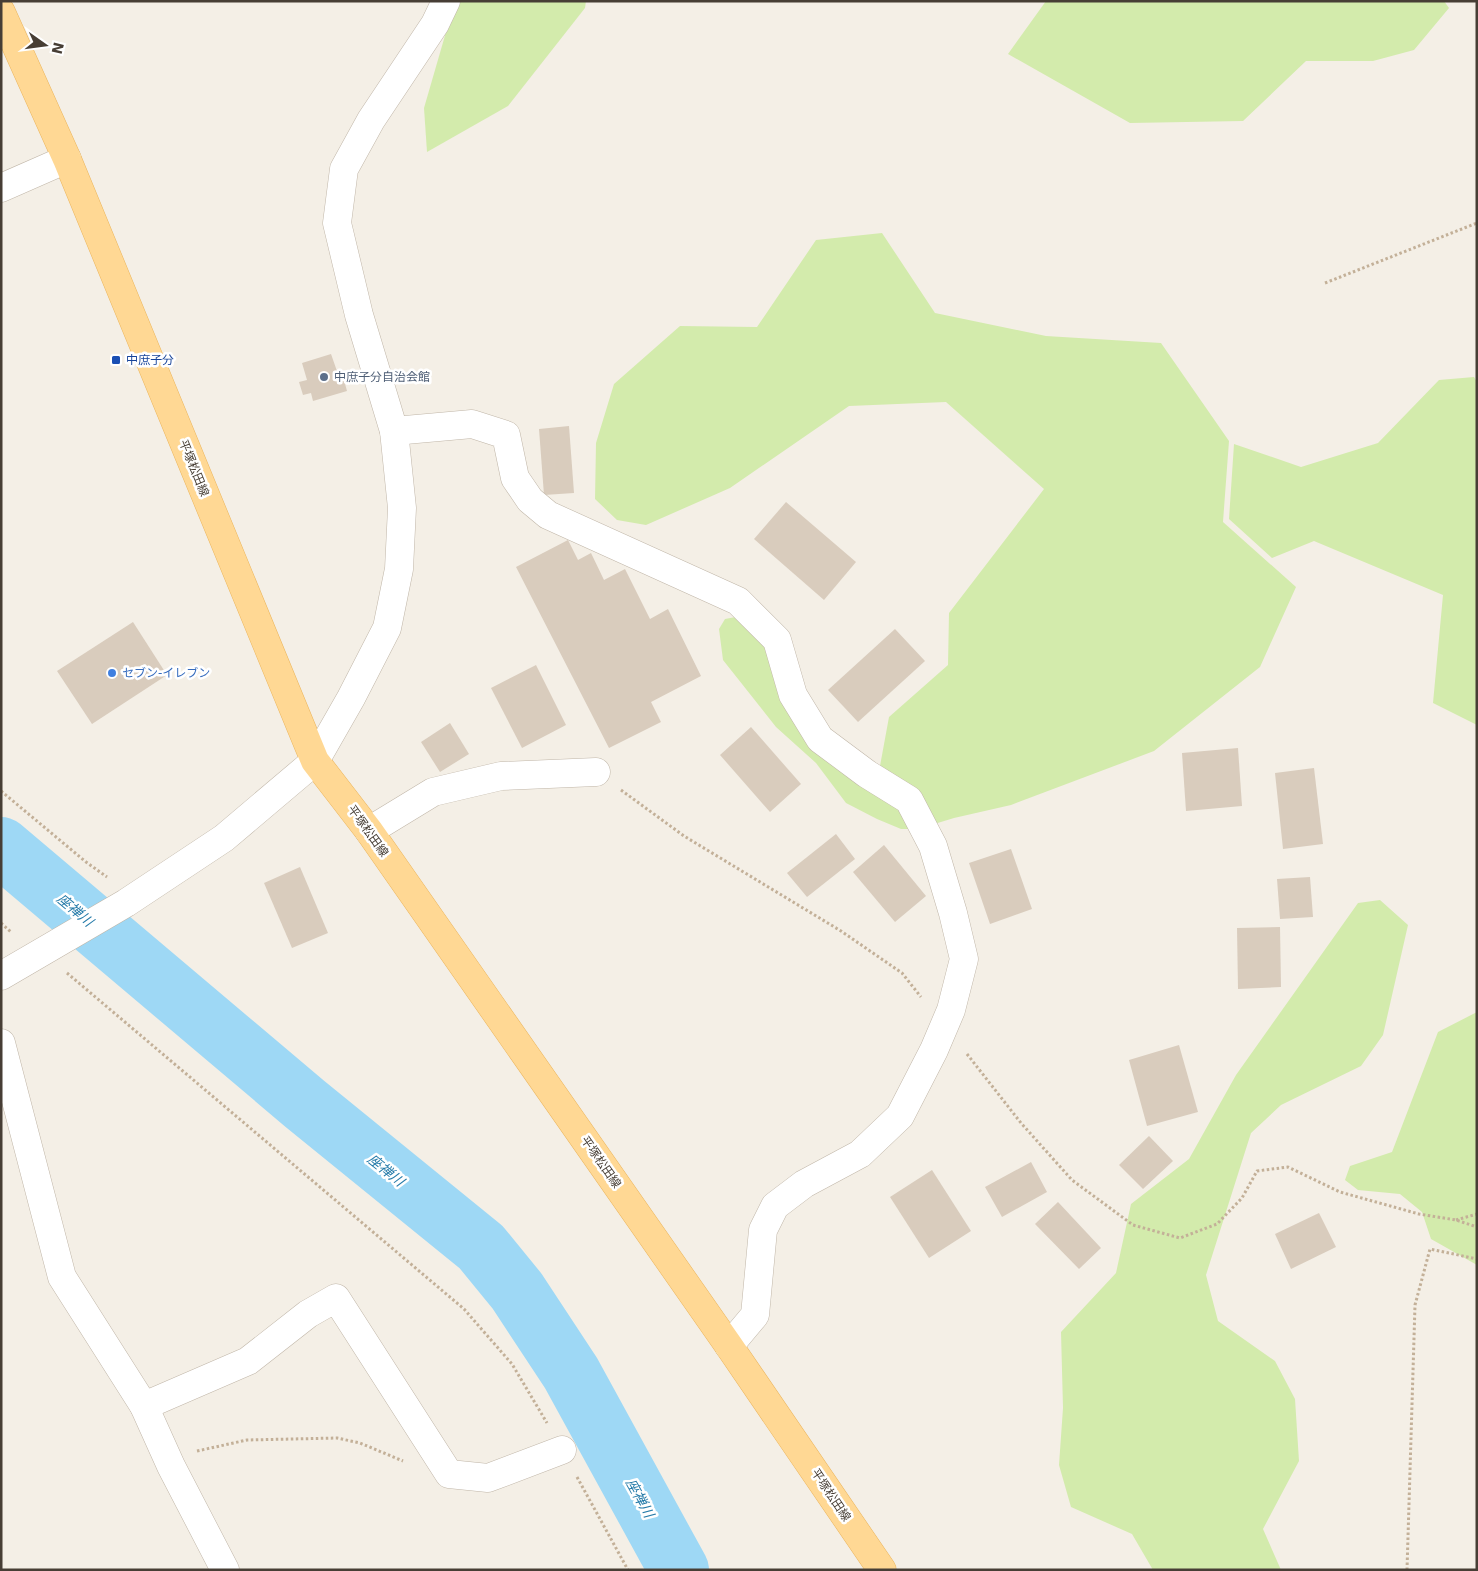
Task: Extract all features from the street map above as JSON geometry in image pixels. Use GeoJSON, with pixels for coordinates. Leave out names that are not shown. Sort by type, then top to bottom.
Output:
{"type":"FeatureCollection","features":[{"type":"Feature","properties":{"kind":"main road","name":"平塚松田線"},"geometry":{"type":"LineString","coordinates":[[1,12],[67,159],[315,761],[369,831],[729,1346],[882,1570]]}},
{"type":"Feature","properties":{"kind":"street"},"geometry":{"type":"LineString","coordinates":[[1,976],[130,900],[224,838],[315,761],[351,698],[387,628],[399,569],[402,508],[394,431],[359,315],[337,223],[344,169],[371,120],[435,24],[446,1]]}},
{"type":"Feature","properties":{"kind":"street"},"geometry":{"type":"LineString","coordinates":[[1,188],[67,159]]}},
{"type":"Feature","properties":{"kind":"street"},"geometry":{"type":"LineString","coordinates":[[394,431],[472,424],[506,435],[516,478],[530,500],[548,515],[738,600],[777,640],[793,696],[820,738],[867,774],[909,800],[933,846],[953,913],[964,959],[951,1010],[934,1050],[900,1116],[860,1154],[804,1184],[774,1206],[763,1230],[755,1315],[729,1346]]}},
{"type":"Feature","properties":{"kind":"street"},"geometry":{"type":"LineString","coordinates":[[369,831],[433,792],[501,776],[596,772]]}},
{"type":"Feature","properties":{"kind":"street"},"geometry":{"type":"LineString","coordinates":[[1,1043],[62,1277],[144,1406],[171,1466],[225,1570]]}},
{"type":"Feature","properties":{"kind":"street"},"geometry":{"type":"LineString","coordinates":[[144,1406],[248,1361],[308,1314],[336,1298],[449,1474],[488,1478],[562,1450]]}},
{"type":"Feature","properties":{"kind":"path"},"geometry":{"type":"LineString","coordinates":[[1325,282],[1477,223]]}},
{"type":"Feature","properties":{"kind":"path"},"geometry":{"type":"LineString","coordinates":[[596,772],[684,836],[841,931],[902,973],[1021,1123],[1072,1180],[1133,1225],[1180,1238],[1217,1224],[1242,1198],[1257,1171],[1288,1168],[1340,1192],[1419,1214],[1456,1220],[1477,1227]]}},
{"type":"Feature","properties":{"kind":"path"},"geometry":{"type":"LineString","coordinates":[[1,791],[130,900]]}},
{"type":"Feature","properties":{"kind":"path"},"geometry":{"type":"LineString","coordinates":[[1,923],[11,932],[47,949],[464,1309],[512,1364],[628,1570]]}},
{"type":"Feature","properties":{"kind":"path"},"geometry":{"type":"LineString","coordinates":[[1456,1220],[1477,1214]]}},
{"type":"Feature","properties":{"kind":"path"},"geometry":{"type":"LineString","coordinates":[[1407,1570],[1415,1306],[1430,1249],[1477,1259]]}},
{"type":"Feature","properties":{"kind":"path"},"geometry":{"type":"LineString","coordinates":[[171,1466],[198,1450],[247,1440],[337,1438],[360,1443],[420,1468],[449,1474]]}},
{"type":"Feature","properties":{"kind":"green space"},"geometry":{"type":"Polygon","coordinates":[[[455,1],[586,1],[585,8],[508,106],[427,152],[424,108],[455,1]]]}},
{"type":"Feature","properties":{"kind":"green space"},"geometry":{"type":"Polygon","coordinates":[[[1046,1],[1444,1],[1449,8],[1414,50],[1373,61],[1306,61],[1243,121],[1130,123],[1008,54],[1046,1]]]}},
{"type":"Feature","properties":{"kind":"green space"},"geometry":{"type":"Polygon","coordinates":[[[882,233],[935,313],[1046,336],[1161,343],[1229,441],[1223,522],[1296,587],[1260,667],[1154,751],[1011,805],[954,818],[918,829],[901,829],[846,803],[816,763],[776,727],[723,660],[719,629],[725,619],[741,616],[830,728],[856,772],[871,775],[880,766],[889,717],[948,665],[949,613],[1044,489],[946,402],[849,406],[730,488],[646,525],[617,520],[595,499],[596,443],[614,384],[680,326],[757,327],[816,240],[882,233]]]}},
{"type":"Feature","properties":{"kind":"green space"},"geometry":{"type":"Polygon","coordinates":[[[1474,377],[1477,382],[1477,725],[1433,703],[1443,595],[1314,541],[1272,558],[1229,519],[1234,444],[1301,467],[1378,443],[1439,380],[1474,377]]]}},
{"type":"Feature","properties":{"kind":"green space"},"geometry":{"type":"Polygon","coordinates":[[[1380,900],[1408,925],[1383,1035],[1361,1066],[1281,1105],[1251,1133],[1206,1275],[1218,1321],[1275,1361],[1295,1399],[1299,1461],[1263,1529],[1281,1570],[1153,1570],[1132,1534],[1071,1507],[1059,1465],[1063,1408],[1061,1332],[1116,1273],[1131,1204],[1189,1159],[1236,1075],[1358,903],[1380,900]]]}},
{"type":"Feature","properties":{"kind":"green space"},"geometry":{"type":"Polygon","coordinates":[[[1477,1012],[1477,1265],[1431,1239],[1422,1212],[1400,1194],[1358,1190],[1345,1180],[1350,1166],[1392,1152],[1438,1032],[1477,1012]]]}},
{"type":"Feature","properties":{"kind":"building","name":"中庶子分自治会館"},"geometry":{"type":"Polygon","coordinates":[[[331,354],[338,374],[342,373],[347,391],[313,401],[311,393],[303,395],[299,382],[307,380],[302,363],[331,354]]]}},
{"type":"Feature","properties":{"kind":"building"},"geometry":{"type":"Polygon","coordinates":[[[569,426],[574,493],[544,495],[539,429],[569,426]]]}},
{"type":"Feature","properties":{"kind":"building"},"geometry":{"type":"Polygon","coordinates":[[[786,502],[856,562],[824,600],[754,539],[786,502]]]}},
{"type":"Feature","properties":{"kind":"building"},"geometry":{"type":"Polygon","coordinates":[[[568,540],[578,560],[591,553],[604,580],[625,569],[650,619],[668,609],[701,676],[651,702],[661,722],[609,748],[516,567],[568,540]]]}},
{"type":"Feature","properties":{"kind":"building","name":"セブン-イレブン"},"geometry":{"type":"Polygon","coordinates":[[[133,622],[167,675],[92,724],[57,671],[133,622]]]}},
{"type":"Feature","properties":{"kind":"building"},"geometry":{"type":"Polygon","coordinates":[[[895,629],[925,661],[858,722],[828,690],[895,629]]]}},
{"type":"Feature","properties":{"kind":"building"},"geometry":{"type":"Polygon","coordinates":[[[536,665],[566,725],[522,748],[491,688],[536,665]]]}},
{"type":"Feature","properties":{"kind":"building"},"geometry":{"type":"Polygon","coordinates":[[[450,723],[469,754],[440,772],[421,742],[450,723]]]}},
{"type":"Feature","properties":{"kind":"building"},"geometry":{"type":"Polygon","coordinates":[[[751,727],[801,784],[770,812],[720,755],[751,727]]]}},
{"type":"Feature","properties":{"kind":"building"},"geometry":{"type":"Polygon","coordinates":[[[1238,748],[1242,806],[1186,811],[1182,753],[1238,748]]]}},
{"type":"Feature","properties":{"kind":"building"},"geometry":{"type":"Polygon","coordinates":[[[1314,768],[1323,844],[1283,849],[1275,773],[1314,768]]]}},
{"type":"Feature","properties":{"kind":"building"},"geometry":{"type":"Polygon","coordinates":[[[836,834],[855,859],[807,897],[787,873],[836,834]]]}},
{"type":"Feature","properties":{"kind":"building"},"geometry":{"type":"Polygon","coordinates":[[[884,845],[926,896],[895,922],[853,872],[884,845]]]}},
{"type":"Feature","properties":{"kind":"building"},"geometry":{"type":"Polygon","coordinates":[[[1011,849],[1032,909],[990,924],[969,863],[1011,849]]]}},
{"type":"Feature","properties":{"kind":"building"},"geometry":{"type":"Polygon","coordinates":[[[300,867],[328,933],[292,948],[264,883],[300,867]]]}},
{"type":"Feature","properties":{"kind":"building"},"geometry":{"type":"Polygon","coordinates":[[[1310,877],[1313,917],[1280,919],[1277,879],[1310,877]]]}},
{"type":"Feature","properties":{"kind":"building"},"geometry":{"type":"Polygon","coordinates":[[[1280,927],[1281,987],[1238,989],[1237,928],[1280,927]]]}},
{"type":"Feature","properties":{"kind":"building"},"geometry":{"type":"Polygon","coordinates":[[[1179,1045],[1198,1112],[1147,1126],[1129,1060],[1179,1045]]]}},
{"type":"Feature","properties":{"kind":"building"},"geometry":{"type":"Polygon","coordinates":[[[1149,1136],[1173,1161],[1143,1189],[1119,1165],[1149,1136]]]}},
{"type":"Feature","properties":{"kind":"building"},"geometry":{"type":"Polygon","coordinates":[[[1031,1162],[1047,1192],[1002,1217],[985,1187],[1031,1162]]]}},
{"type":"Feature","properties":{"kind":"building"},"geometry":{"type":"Polygon","coordinates":[[[932,1170],[971,1231],[929,1258],[890,1197],[932,1170]]]}},
{"type":"Feature","properties":{"kind":"building"},"geometry":{"type":"Polygon","coordinates":[[[1058,1202],[1101,1248],[1079,1269],[1035,1224],[1058,1202]]]}},
{"type":"Feature","properties":{"kind":"building"},"geometry":{"type":"Polygon","coordinates":[[[1319,1213],[1336,1247],[1291,1269],[1275,1234],[1319,1213]]]}},
{"type":"Feature","properties":{"kind":"waterway","name":"座禅川"},"geometry":{"type":"LineString","coordinates":[[1,847],[305,1104],[481,1247],[517,1291],[571,1373],[679,1570]]}},
{"type":"Feature","properties":{"kind":"place","name":"中庶子分"},"geometry":{"type":"Point","coordinates":[116,360]}},
{"type":"Feature","properties":{"kind":"place","name":"中庶子分自治会館"},"geometry":{"type":"Point","coordinates":[324,377]}},
{"type":"Feature","properties":{"kind":"place","name":"セブン-イレブン"},"geometry":{"type":"Point","coordinates":[112,673]}}]}
